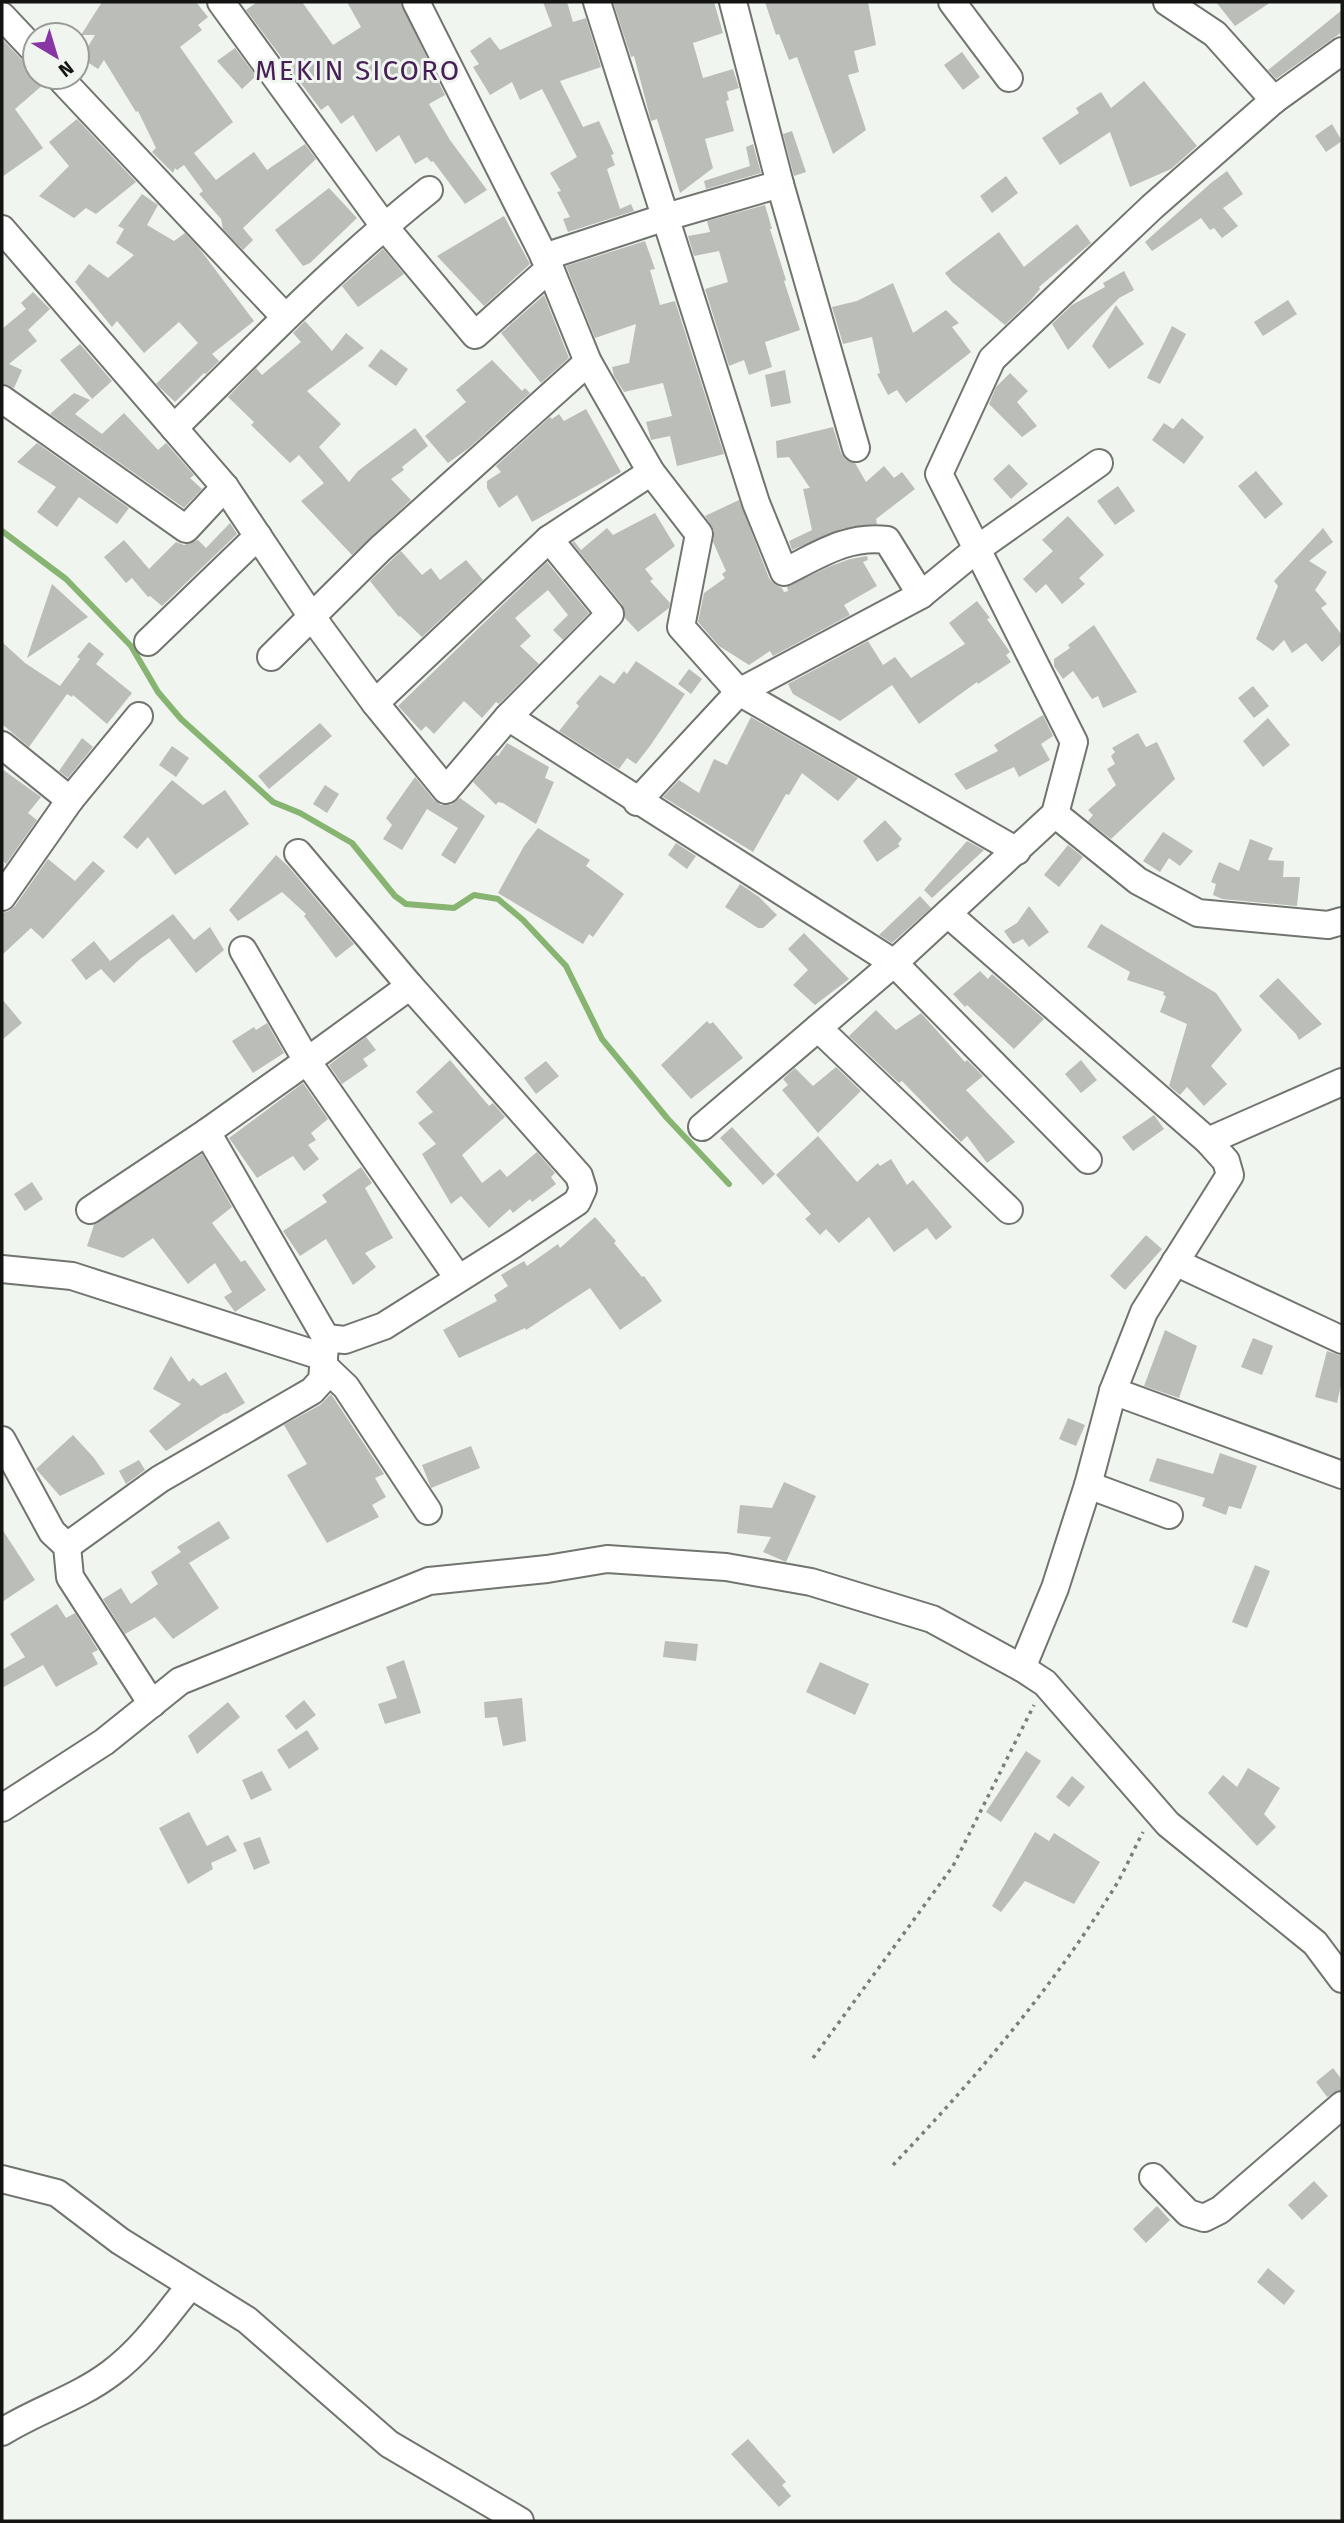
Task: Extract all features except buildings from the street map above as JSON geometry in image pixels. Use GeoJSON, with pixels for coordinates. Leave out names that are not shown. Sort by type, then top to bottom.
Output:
{"type":"FeatureCollection","features":[{"type":"Feature","properties":{"kind":"street"},"geometry":{"type":"LineString","coordinates":[[416,2],[547,263],[589,362],[651,472],[699,534],[681,627],[739,692],[1017,851]]}},
{"type":"Feature","properties":{"kind":"street"},"geometry":{"type":"LineString","coordinates":[[597,2],[756,502],[784,572],[842,543],[867,538],[887,540],[921,595]]}},
{"type":"Feature","properties":{"kind":"street"},"geometry":{"type":"LineString","coordinates":[[733,2],[780,184],[856,448]]}},
{"type":"Feature","properties":{"kind":"street"},"geometry":{"type":"LineString","coordinates":[[952,2],[1009,78]]}},
{"type":"Feature","properties":{"kind":"street"},"geometry":{"type":"LineString","coordinates":[[1167,2],[1214,34],[1274,100]]}},
{"type":"Feature","properties":{"kind":"street"},"geometry":{"type":"LineString","coordinates":[[234,6],[384,226],[475,335],[547,263],[666,217],[780,184]]}},
{"type":"Feature","properties":{"kind":"street"},"geometry":{"type":"LineString","coordinates":[[2,16],[21,36]]}},
{"type":"Feature","properties":{"kind":"street"},"geometry":{"type":"LineString","coordinates":[[702,1128],[894,964],[1055,814],[1074,742],[939,474],[992,359],[1152,207],[1274,100],[1342,51]]}},
{"type":"Feature","properties":{"kind":"street"},"geometry":{"type":"LineString","coordinates":[[72,91],[285,317]]}},
{"type":"Feature","properties":{"kind":"street"},"geometry":{"type":"LineString","coordinates":[[174,428],[285,317],[384,226],[429,190]]}},
{"type":"Feature","properties":{"kind":"street"},"geometry":{"type":"LineString","coordinates":[[2,229],[225,487],[312,617],[375,703],[446,790],[508,717],[610,614],[550,539]]}},
{"type":"Feature","properties":{"kind":"street"},"geometry":{"type":"LineString","coordinates":[[271,657],[380,549],[589,362]]}},
{"type":"Feature","properties":{"kind":"street"},"geometry":{"type":"LineString","coordinates":[[2,399],[186,529],[225,487]]}},
{"type":"Feature","properties":{"kind":"street"},"geometry":{"type":"LineString","coordinates":[[638,802],[739,692],[921,595],[977,549],[1099,463]]}},
{"type":"Feature","properties":{"kind":"street"},"geometry":{"type":"LineString","coordinates":[[375,703],[550,539],[651,472]]}},
{"type":"Feature","properties":{"kind":"street"},"geometry":{"type":"LineString","coordinates":[[148,642],[258,536]]}},
{"type":"Feature","properties":{"kind":"street"},"geometry":{"type":"LineString","coordinates":[[2,897],[70,800],[139,716]]}},
{"type":"Feature","properties":{"kind":"street"},"geometry":{"type":"LineString","coordinates":[[508,717],[894,964],[1088,1160]]}},
{"type":"Feature","properties":{"kind":"street"},"geometry":{"type":"LineString","coordinates":[[2,745],[70,800]]}},
{"type":"Feature","properties":{"kind":"street"},"geometry":{"type":"LineString","coordinates":[[1055,814],[1138,881],[1198,913],[1328,925],[1342,921]]}},
{"type":"Feature","properties":{"kind":"street"},"geometry":{"type":"LineString","coordinates":[[67,1546],[160,1479],[313,1391],[322,1380],[325,1354],[345,1340],[384,1326],[514,1244],[577,1202],[583,1189],[579,1176],[410,986],[298,853]]}},
{"type":"Feature","properties":{"kind":"street"},"geometry":{"type":"LineString","coordinates":[[948,915],[1208,1141],[1226,1161],[1230,1175],[1144,1312],[1113,1391],[1088,1485],[1055,1588],[1022,1668]]}},
{"type":"Feature","properties":{"kind":"street"},"geometry":{"type":"LineString","coordinates":[[243,950],[307,1061],[458,1278]]}},
{"type":"Feature","properties":{"kind":"street"},"geometry":{"type":"LineString","coordinates":[[90,1210],[207,1132],[410,986]]}},
{"type":"Feature","properties":{"kind":"street"},"geometry":{"type":"LineString","coordinates":[[818,1028],[1009,1210]]}},
{"type":"Feature","properties":{"kind":"street"},"geometry":{"type":"LineString","coordinates":[[1208,1141],[1342,1082]]}},
{"type":"Feature","properties":{"kind":"street"},"geometry":{"type":"LineString","coordinates":[[207,1132],[325,1354],[428,1511]]}},
{"type":"Feature","properties":{"kind":"street"},"geometry":{"type":"LineString","coordinates":[[1175,1262],[1342,1340]]}},
{"type":"Feature","properties":{"kind":"street"},"geometry":{"type":"LineString","coordinates":[[2,1269],[72,1276],[325,1354]]}},
{"type":"Feature","properties":{"kind":"street"},"geometry":{"type":"LineString","coordinates":[[1113,1391],[1342,1475]]}},
{"type":"Feature","properties":{"kind":"street"},"geometry":{"type":"LineString","coordinates":[[2,1440],[52,1532],[67,1546],[71,1577],[152,1704]]}},
{"type":"Feature","properties":{"kind":"street"},"geometry":{"type":"LineString","coordinates":[[1088,1485],[1169,1515]]}},
{"type":"Feature","properties":{"kind":"street"},"geometry":{"type":"LineString","coordinates":[[2,1808],[104,1742],[180,1681],[429,1581],[547,1569],[607,1559],[726,1567],[811,1582],[932,1619],[1045,1683],[1168,1824],[1315,1943],[1342,1979]]}},
{"type":"Feature","properties":{"kind":"street"},"geometry":{"type":"LineString","coordinates":[[1153,2177],[1188,2213],[1204,2218],[1220,2210],[1342,2105]]}},
{"type":"Feature","properties":{"kind":"street"},"geometry":{"type":"LineString","coordinates":[[2,2179],[57,2193],[120,2241],[247,2320],[389,2444],[520,2521]]}},
{"type":"Feature","properties":{"kind":"street"},"geometry":{"type":"LineString","coordinates":[[2,2431],[73,2396],[110,2374],[147,2342],[190,2286]]}},
{"type":"Feature","properties":{"kind":"path"},"geometry":{"type":"LineString","coordinates":[[813,2058],[953,1866],[1045,1683]]}},
{"type":"Feature","properties":{"kind":"path"},"geometry":{"type":"LineString","coordinates":[[893,2165],[954,2101],[1053,1978],[1117,1883],[1154,1809]]}},
{"type":"Feature","properties":{"kind":"waterway"},"geometry":{"type":"LineString","coordinates":[[2,531],[66,579],[131,646],[158,692],[181,719],[273,802],[300,813],[352,843],[395,896],[406,904],[454,908],[474,895],[498,899],[523,920],[566,966],[602,1039],[667,1118],[729,1184]]}},
{"type":"Feature","properties":{"kind":"district","name":"MEKIN SICORO"},"geometry":{"type":"Point","coordinates":[358,70]}}]}
